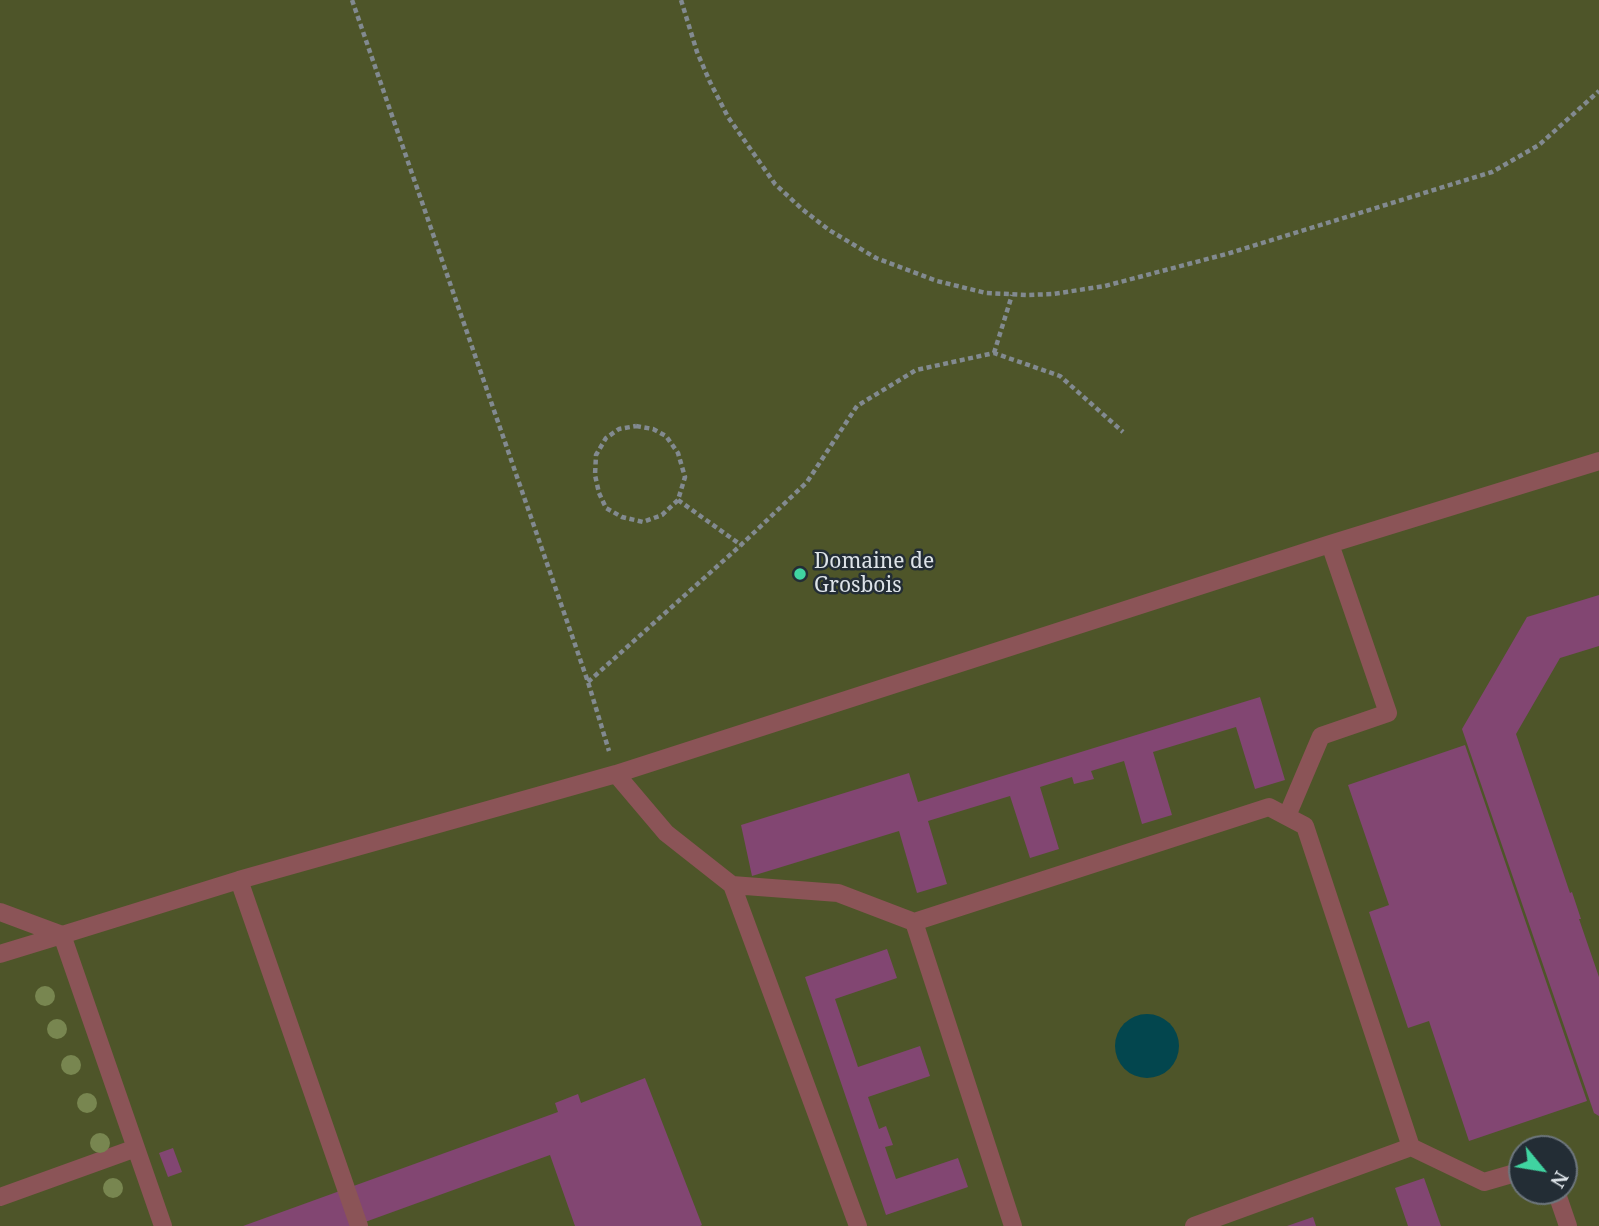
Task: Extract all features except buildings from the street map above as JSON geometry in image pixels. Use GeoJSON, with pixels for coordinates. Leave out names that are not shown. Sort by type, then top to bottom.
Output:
{"type":"FeatureCollection","features":[{"type":"Feature","properties":{"kind":"lane"},"geometry":{"type":"LineString","coordinates":[[0,954],[239,880],[616,774],[1330,544],[1599,461]]}},
{"type":"Feature","properties":{"kind":"lane"},"geometry":{"type":"LineString","coordinates":[[1287,816],[1321,736],[1388,713],[1330,544]]}},
{"type":"Feature","properties":{"kind":"lane"},"geometry":{"type":"LineString","coordinates":[[616,774],[666,833],[732,885],[858,1226]]}},
{"type":"Feature","properties":{"kind":"lane"},"geometry":{"type":"LineString","coordinates":[[732,885],[838,893],[914,922],[1269,807],[1305,826],[1411,1147]]}},
{"type":"Feature","properties":{"kind":"lane"},"geometry":{"type":"LineString","coordinates":[[239,880],[359,1226]]}},
{"type":"Feature","properties":{"kind":"lane"},"geometry":{"type":"LineString","coordinates":[[0,912],[62,934]]}},
{"type":"Feature","properties":{"kind":"lane"},"geometry":{"type":"LineString","coordinates":[[914,922],[1013,1226]]}},
{"type":"Feature","properties":{"kind":"lane"},"geometry":{"type":"LineString","coordinates":[[62,934],[163,1226]]}},
{"type":"Feature","properties":{"kind":"lane"},"geometry":{"type":"LineString","coordinates":[[1194,1226],[1411,1147],[1484,1182],[1508,1175]]}},
{"type":"Feature","properties":{"kind":"lane"},"geometry":{"type":"LineString","coordinates":[[0,1197],[136,1148]]}},
{"type":"Feature","properties":{"kind":"lane"},"geometry":{"type":"LineString","coordinates":[[1561,1205],[1568,1226]]}},
{"type":"Feature","properties":{"kind":"path"},"geometry":{"type":"LineString","coordinates":[[352,0],[588,682],[616,774]]}},
{"type":"Feature","properties":{"kind":"path"},"geometry":{"type":"LineString","coordinates":[[681,0],[696,52],[728,117],[775,184],[829,230],[876,258],[937,281],[986,293],[1053,294],[1105,286],[1230,254],[1492,172],[1539,145],[1599,91]]}},
{"type":"Feature","properties":{"kind":"path"},"geometry":{"type":"LineString","coordinates":[[994,353],[1012,295]]}},
{"type":"Feature","properties":{"kind":"path"},"geometry":{"type":"LineString","coordinates":[[588,682],[807,482],[858,406],[916,370],[994,353],[1060,376],[1123,432]]}},
{"type":"Feature","properties":{"kind":"path"},"geometry":{"type":"LineString","coordinates":[[636,426],[653,429],[666,436],[678,453],[685,477],[678,500],[662,515],[643,522],[622,517],[606,508],[594,475],[596,455],[606,438],[619,429],[636,426]]}},
{"type":"Feature","properties":{"kind":"path"},"geometry":{"type":"LineString","coordinates":[[678,500],[741,545]]}},
{"type":"Feature","properties":{"kind":"green space","name":"Domaine de Grosbois"},"geometry":{"type":"Polygon","coordinates":[[[0,0],[1599,0],[1599,1226],[0,1226],[0,0]]]}},
{"type":"Feature","properties":{"kind":"water"},"geometry":{"type":"Polygon","coordinates":[[[1141,1014],[1153,1014],[1170,1023],[1177,1034],[1177,1058],[1170,1069],[1153,1078],[1141,1078],[1129,1073],[1120,1064],[1115,1052],[1115,1040],[1120,1028],[1129,1019],[1141,1014]]]}},
{"type":"Feature","properties":{"kind":"place","name":"Domaine de Grosbois"},"geometry":{"type":"Point","coordinates":[800,574]}}]}
